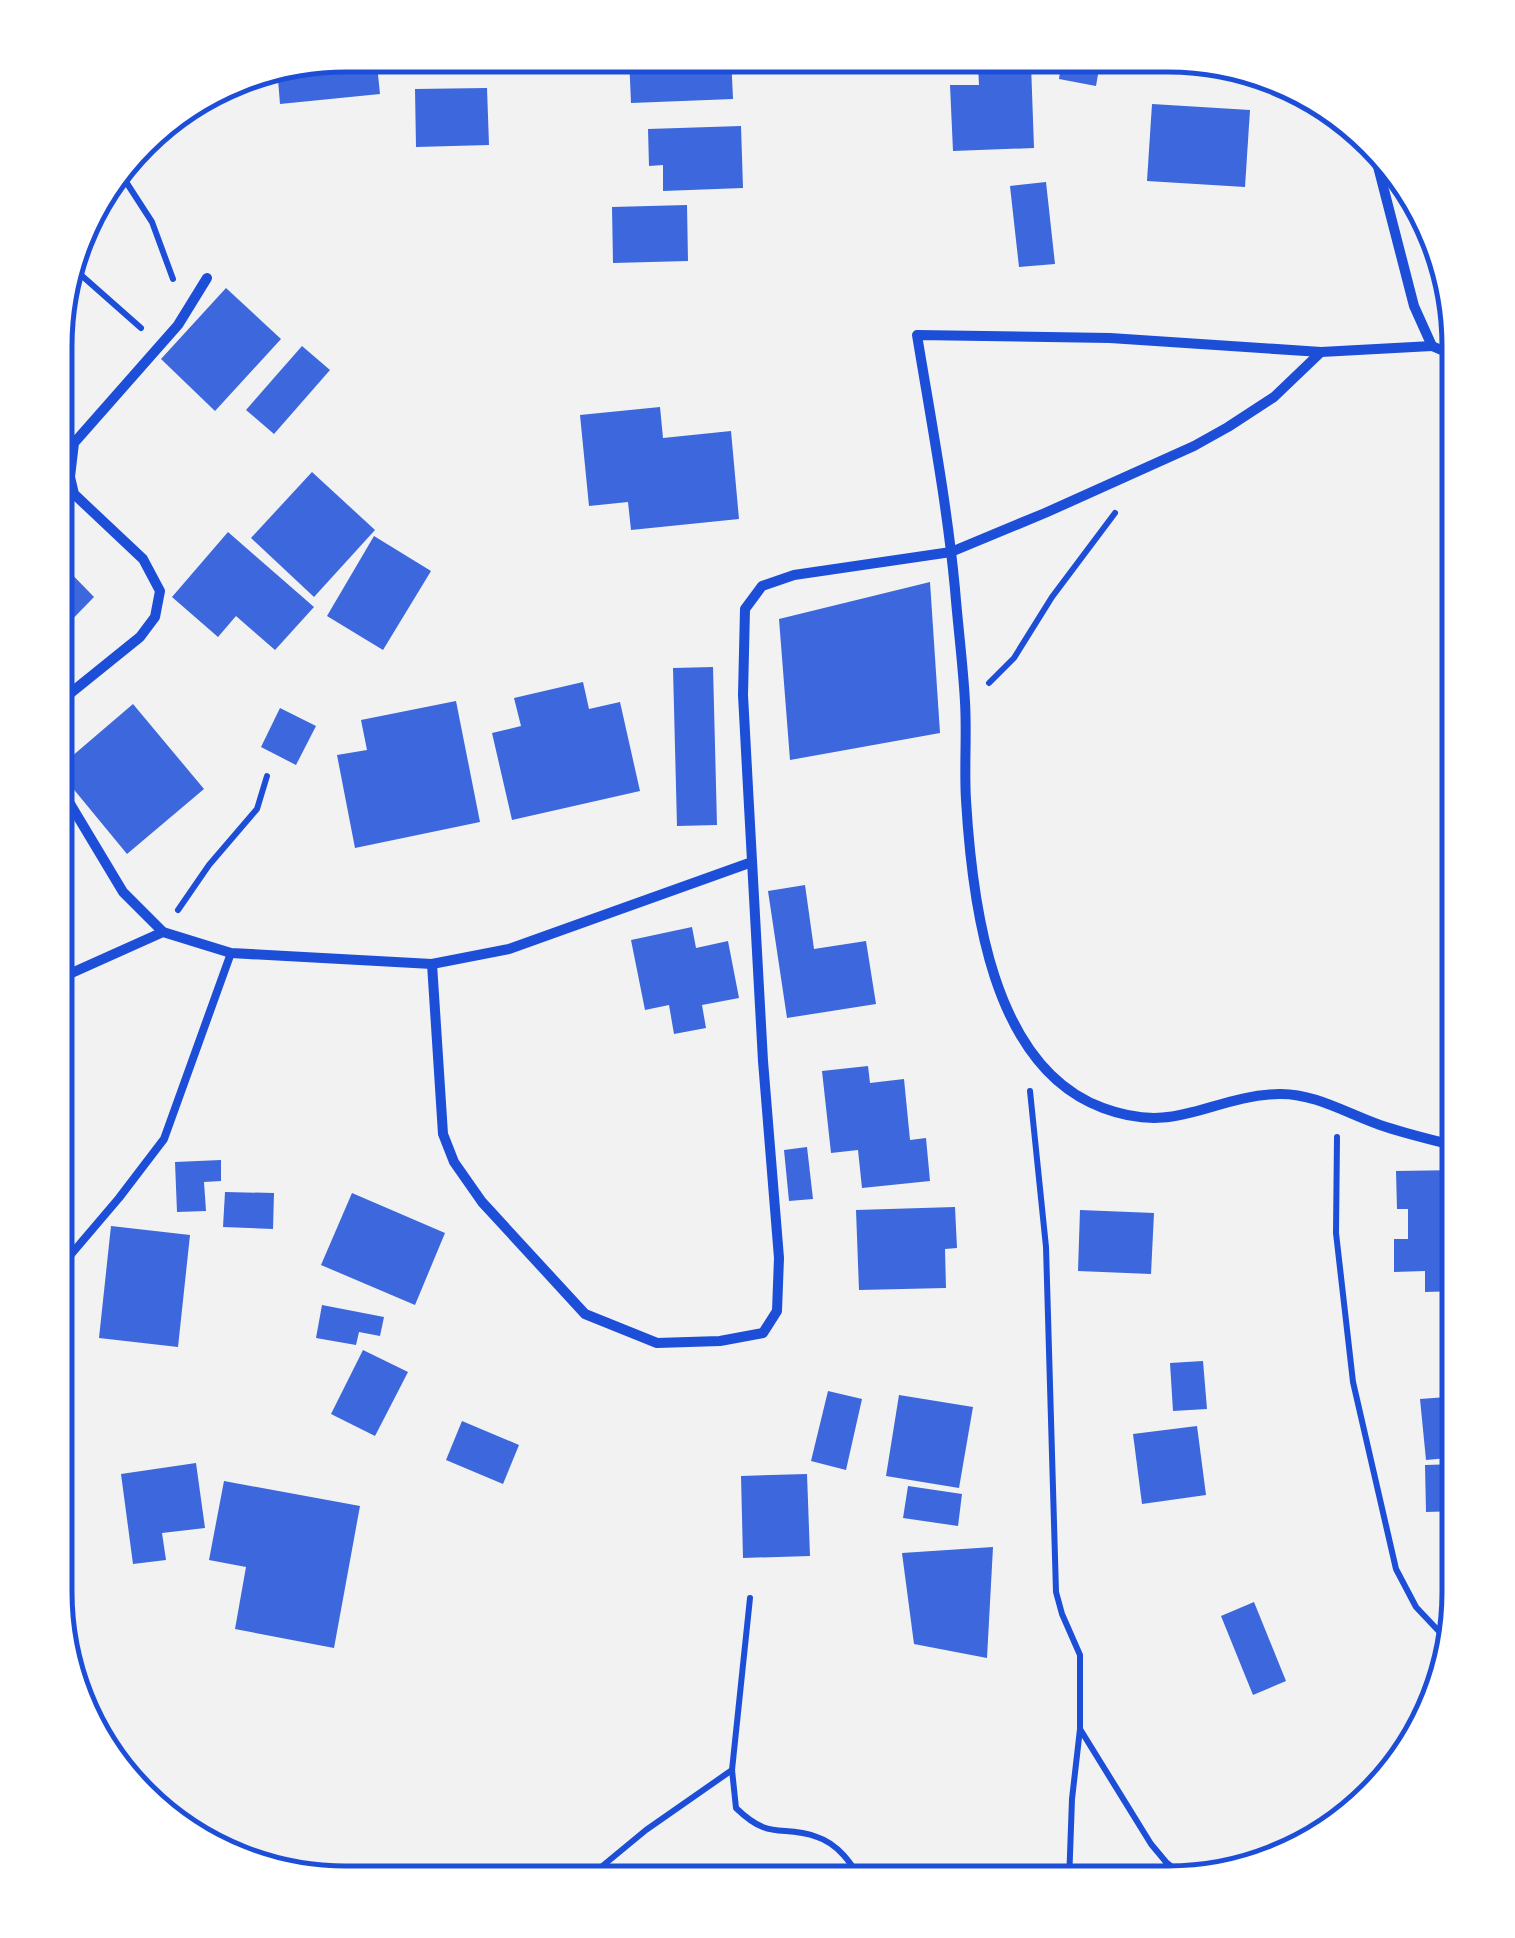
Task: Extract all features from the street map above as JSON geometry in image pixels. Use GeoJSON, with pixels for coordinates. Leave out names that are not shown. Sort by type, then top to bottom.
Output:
{"type":"FeatureCollection","features":[{"type":"Feature","properties":{"kind":"street"},"geometry":{"type":"LineString","coordinates":[[1379,172],[1414,306],[1432,346]]}},
{"type":"Feature","properties":{"kind":"street"},"geometry":{"type":"LineString","coordinates":[[73,451],[74,442],[178,325],[207,278]]}},
{"type":"Feature","properties":{"kind":"street"},"geometry":{"type":"LineString","coordinates":[[1442,350],[1432,346],[1321,352],[1110,338],[917,335],[951,552],[965,703],[966,801],[979,915],[1001,998],[1025,1044],[1056,1080],[1100,1107],[1145,1119],[1180,1118],[1236,1099],[1282,1093],[1442,1142]]}},
{"type":"Feature","properties":{"kind":"street"},"geometry":{"type":"LineString","coordinates":[[432,964],[442,1134],[454,1162],[482,1202],[586,1314],[657,1343],[720,1341],[763,1332],[776,1311],[779,1258],[763,1061],[743,695],[745,609],[762,586],[794,575],[951,552],[1194,446],[1274,397],[1321,352]]}},
{"type":"Feature","properties":{"kind":"street"},"geometry":{"type":"LineString","coordinates":[[73,490],[143,559],[160,591],[155,617],[140,637],[73,691]]}},
{"type":"Feature","properties":{"kind":"street"},"geometry":{"type":"LineString","coordinates":[[73,808],[124,892],[163,932],[230,953],[432,964],[509,950],[752,862]]}},
{"type":"Feature","properties":{"kind":"street"},"geometry":{"type":"LineString","coordinates":[[73,972],[163,932]]}},
{"type":"Feature","properties":{"kind":"lane"},"geometry":{"type":"LineString","coordinates":[[73,1252],[164,1139],[230,953]]}},
{"type":"Feature","properties":{"kind":"path"},"geometry":{"type":"LineString","coordinates":[[127,183],[152,222],[174,284],[178,325]]}},
{"type":"Feature","properties":{"kind":"path"},"geometry":{"type":"LineString","coordinates":[[82,276],[161,345]]}},
{"type":"Feature","properties":{"kind":"path"},"geometry":{"type":"LineString","coordinates":[[965,703],[1000,675],[1014,658],[1052,597],[1120,507]]}},
{"type":"Feature","properties":{"kind":"path"},"geometry":{"type":"LineString","coordinates":[[163,932],[209,864],[258,809],[268,776]]}},
{"type":"Feature","properties":{"kind":"path"},"geometry":{"type":"LineString","coordinates":[[1025,1044],[1046,1246],[1056,1592],[1080,1655],[1080,1729],[1070,1865]]}},
{"type":"Feature","properties":{"kind":"path"},"geometry":{"type":"LineString","coordinates":[[1337,1108],[1336,1233],[1353,1382],[1396,1569],[1416,1607],[1439,1631]]}},
{"type":"Feature","properties":{"kind":"path"},"geometry":{"type":"LineString","coordinates":[[750,1598],[732,1770],[736,1808],[752,1823],[776,1833],[817,1837],[852,1865]]}},
{"type":"Feature","properties":{"kind":"path"},"geometry":{"type":"LineString","coordinates":[[1080,1729],[1167,1865]]}},
{"type":"Feature","properties":{"kind":"path"},"geometry":{"type":"LineString","coordinates":[[604,1865],[732,1770]]}},
{"type":"Feature","properties":{"kind":"path"},"geometry":{"type":"LineString","coordinates":[[1166,1862],[1170,1865]]}},
{"type":"Feature","properties":{"kind":"building"},"geometry":{"type":"Polygon","coordinates":[[[378,73],[380,94],[280,104],[278,82],[311,75],[378,73]]]}},
{"type":"Feature","properties":{"kind":"building"},"geometry":{"type":"Polygon","coordinates":[[[630,73],[732,73],[733,99],[631,103],[630,73]]]}},
{"type":"Feature","properties":{"kind":"building"},"geometry":{"type":"Polygon","coordinates":[[[978,73],[1031,73],[1034,148],[953,151],[950,85],[979,85],[978,73]]]}},
{"type":"Feature","properties":{"kind":"building"},"geometry":{"type":"Polygon","coordinates":[[[1060,73],[1098,73],[1096,86],[1059,79],[1060,73]]]}},
{"type":"Feature","properties":{"kind":"building"},"geometry":{"type":"Polygon","coordinates":[[[487,88],[489,145],[416,147],[415,89],[487,88]]]}},
{"type":"Feature","properties":{"kind":"building"},"geometry":{"type":"Polygon","coordinates":[[[1152,104],[1250,110],[1245,187],[1147,181],[1152,104]]]}},
{"type":"Feature","properties":{"kind":"building"},"geometry":{"type":"Polygon","coordinates":[[[741,126],[743,188],[663,191],[663,165],[649,166],[648,129],[741,126]]]}},
{"type":"Feature","properties":{"kind":"building"},"geometry":{"type":"Polygon","coordinates":[[[1046,182],[1055,264],[1019,267],[1010,186],[1046,182]]]}},
{"type":"Feature","properties":{"kind":"building"},"geometry":{"type":"Polygon","coordinates":[[[687,205],[688,261],[613,263],[612,207],[687,205]]]}},
{"type":"Feature","properties":{"kind":"building"},"geometry":{"type":"Polygon","coordinates":[[[226,288],[281,339],[215,411],[161,359],[226,288]]]}},
{"type":"Feature","properties":{"kind":"building"},"geometry":{"type":"Polygon","coordinates":[[[302,346],[330,370],[274,434],[246,410],[302,346]]]}},
{"type":"Feature","properties":{"kind":"building"},"geometry":{"type":"Polygon","coordinates":[[[660,407],[663,438],[731,431],[739,519],[631,530],[628,502],[589,506],[580,415],[660,407]]]}},
{"type":"Feature","properties":{"kind":"building"},"geometry":{"type":"Polygon","coordinates":[[[312,472],[375,530],[314,597],[251,538],[312,472]]]}},
{"type":"Feature","properties":{"kind":"building"},"geometry":{"type":"Polygon","coordinates":[[[228,532],[314,607],[275,650],[236,616],[218,637],[172,597],[228,532]]]}},
{"type":"Feature","properties":{"kind":"building"},"geometry":{"type":"Polygon","coordinates":[[[374,536],[431,571],[383,650],[327,616],[374,536]]]}},
{"type":"Feature","properties":{"kind":"building"},"geometry":{"type":"Polygon","coordinates":[[[73,575],[94,597],[73,619],[73,575]]]}},
{"type":"Feature","properties":{"kind":"building"},"geometry":{"type":"Polygon","coordinates":[[[930,582],[940,733],[790,760],[779,619],[930,582]]]}},
{"type":"Feature","properties":{"kind":"building"},"geometry":{"type":"Polygon","coordinates":[[[713,667],[717,825],[677,826],[673,668],[713,667]]]}},
{"type":"Feature","properties":{"kind":"building"},"geometry":{"type":"Polygon","coordinates":[[[583,682],[589,709],[620,702],[640,791],[512,820],[492,733],[521,726],[514,698],[583,682]]]}},
{"type":"Feature","properties":{"kind":"building"},"geometry":{"type":"Polygon","coordinates":[[[456,701],[480,822],[355,848],[337,755],[367,750],[361,720],[456,701]]]}},
{"type":"Feature","properties":{"kind":"building"},"geometry":{"type":"Polygon","coordinates":[[[133,704],[204,789],[127,854],[73,788],[73,755],[133,704]]]}},
{"type":"Feature","properties":{"kind":"building"},"geometry":{"type":"Polygon","coordinates":[[[280,708],[316,726],[296,765],[261,747],[280,708]]]}},
{"type":"Feature","properties":{"kind":"building"},"geometry":{"type":"Polygon","coordinates":[[[805,885],[814,949],[866,941],[876,1004],[787,1018],[768,891],[805,885]]]}},
{"type":"Feature","properties":{"kind":"building"},"geometry":{"type":"Polygon","coordinates":[[[692,927],[696,948],[728,941],[739,998],[702,1005],[706,1028],[674,1034],[669,1005],[645,1010],[631,940],[692,927]]]}},
{"type":"Feature","properties":{"kind":"building"},"geometry":{"type":"Polygon","coordinates":[[[868,1066],[870,1083],[904,1079],[910,1140],[926,1138],[930,1181],[862,1188],[858,1150],[831,1153],[822,1071],[868,1066]]]}},
{"type":"Feature","properties":{"kind":"building"},"geometry":{"type":"Polygon","coordinates":[[[807,1147],[813,1199],[789,1201],[784,1150],[807,1147]]]}},
{"type":"Feature","properties":{"kind":"building"},"geometry":{"type":"Polygon","coordinates":[[[221,1160],[221,1181],[204,1182],[206,1211],[177,1212],[175,1162],[221,1160]]]}},
{"type":"Feature","properties":{"kind":"building"},"geometry":{"type":"Polygon","coordinates":[[[1442,1170],[1442,1292],[1425,1292],[1425,1271],[1394,1272],[1394,1239],[1408,1239],[1408,1209],[1397,1209],[1396,1171],[1442,1170]]]}},
{"type":"Feature","properties":{"kind":"building"},"geometry":{"type":"Polygon","coordinates":[[[225,1192],[274,1193],[273,1229],[223,1227],[225,1192]]]}},
{"type":"Feature","properties":{"kind":"building"},"geometry":{"type":"Polygon","coordinates":[[[352,1193],[445,1233],[415,1305],[321,1265],[352,1193]]]}},
{"type":"Feature","properties":{"kind":"building"},"geometry":{"type":"Polygon","coordinates":[[[955,1207],[957,1248],[945,1249],[946,1288],[859,1290],[856,1210],[955,1207]]]}},
{"type":"Feature","properties":{"kind":"building"},"geometry":{"type":"Polygon","coordinates":[[[1080,1210],[1154,1213],[1151,1274],[1078,1271],[1080,1210]]]}},
{"type":"Feature","properties":{"kind":"building"},"geometry":{"type":"Polygon","coordinates":[[[111,1226],[190,1235],[178,1347],[99,1338],[111,1226]]]}},
{"type":"Feature","properties":{"kind":"building"},"geometry":{"type":"Polygon","coordinates":[[[322,1305],[384,1317],[380,1336],[359,1332],[356,1345],[316,1338],[322,1305]]]}},
{"type":"Feature","properties":{"kind":"building"},"geometry":{"type":"Polygon","coordinates":[[[363,1350],[408,1372],[375,1436],[331,1414],[363,1350]]]}},
{"type":"Feature","properties":{"kind":"building"},"geometry":{"type":"Polygon","coordinates":[[[1203,1361],[1207,1409],[1173,1411],[1170,1363],[1203,1361]]]}},
{"type":"Feature","properties":{"kind":"building"},"geometry":{"type":"Polygon","coordinates":[[[828,1391],[862,1399],[846,1470],[811,1461],[828,1391]]]}},
{"type":"Feature","properties":{"kind":"building"},"geometry":{"type":"Polygon","coordinates":[[[899,1395],[973,1407],[959,1488],[886,1476],[899,1395]]]}},
{"type":"Feature","properties":{"kind":"building"},"geometry":{"type":"Polygon","coordinates":[[[1442,1397],[1442,1459],[1426,1460],[1420,1399],[1442,1397]]]}},
{"type":"Feature","properties":{"kind":"building"},"geometry":{"type":"Polygon","coordinates":[[[462,1421],[519,1445],[503,1484],[446,1460],[462,1421]]]}},
{"type":"Feature","properties":{"kind":"building"},"geometry":{"type":"Polygon","coordinates":[[[1197,1426],[1206,1495],[1142,1504],[1133,1434],[1197,1426]]]}},
{"type":"Feature","properties":{"kind":"building"},"geometry":{"type":"Polygon","coordinates":[[[196,1463],[205,1528],[162,1533],[166,1560],[133,1564],[121,1474],[196,1463]]]}},
{"type":"Feature","properties":{"kind":"building"},"geometry":{"type":"Polygon","coordinates":[[[1442,1464],[1442,1512],[1426,1512],[1425,1465],[1442,1464]]]}},
{"type":"Feature","properties":{"kind":"building"},"geometry":{"type":"Polygon","coordinates":[[[807,1474],[810,1556],[743,1558],[741,1476],[807,1474]]]}},
{"type":"Feature","properties":{"kind":"building"},"geometry":{"type":"Polygon","coordinates":[[[224,1481],[360,1506],[334,1648],[235,1629],[246,1567],[209,1560],[224,1481]]]}},
{"type":"Feature","properties":{"kind":"building"},"geometry":{"type":"Polygon","coordinates":[[[908,1486],[962,1494],[958,1526],[903,1518],[908,1486]]]}},
{"type":"Feature","properties":{"kind":"building"},"geometry":{"type":"Polygon","coordinates":[[[993,1547],[987,1658],[914,1644],[902,1553],[993,1547]]]}},
{"type":"Feature","properties":{"kind":"building"},"geometry":{"type":"Polygon","coordinates":[[[1254,1602],[1286,1681],[1253,1695],[1221,1616],[1254,1602]]]}}]}
